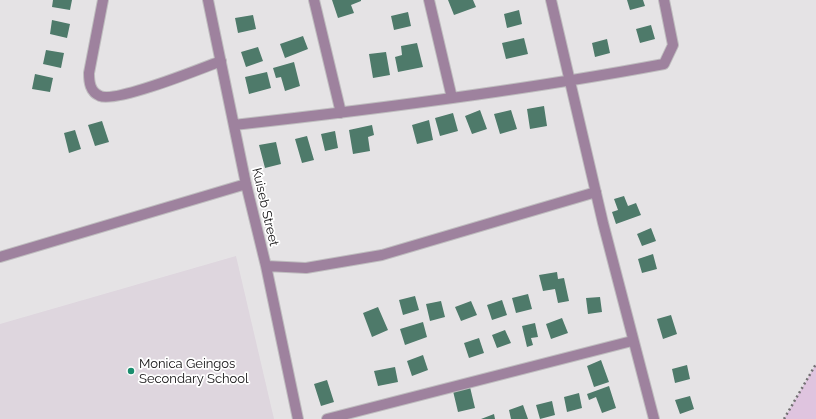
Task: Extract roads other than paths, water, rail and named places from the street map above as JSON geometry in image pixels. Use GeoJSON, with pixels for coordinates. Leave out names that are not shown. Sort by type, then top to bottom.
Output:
{"type":"FeatureCollection","features":[{"type":"Feature","properties":{"kind":"street"},"geometry":{"type":"LineString","coordinates":[[103,0],[89,73],[89,84],[94,93],[108,98],[126,94],[221,62]]}},
{"type":"Feature","properties":{"kind":"street","name":"Kuiseb Street"},"geometry":{"type":"LineString","coordinates":[[208,0],[246,184],[266,266],[298,419]]}},
{"type":"Feature","properties":{"kind":"street"},"geometry":{"type":"LineString","coordinates":[[314,0],[341,113]]}},
{"type":"Feature","properties":{"kind":"street"},"geometry":{"type":"LineString","coordinates":[[429,0],[452,98]]}},
{"type":"Feature","properties":{"kind":"street"},"geometry":{"type":"LineString","coordinates":[[551,0],[632,341],[654,419]]}},
{"type":"Feature","properties":{"kind":"street"},"geometry":{"type":"LineString","coordinates":[[234,126],[571,82],[664,64],[674,45],[664,0]]}},
{"type":"Feature","properties":{"kind":"street"},"geometry":{"type":"LineString","coordinates":[[0,257],[246,184]]}},
{"type":"Feature","properties":{"kind":"street"},"geometry":{"type":"LineString","coordinates":[[266,266],[306,268],[382,255],[596,192]]}},
{"type":"Feature","properties":{"kind":"street"},"geometry":{"type":"LineString","coordinates":[[328,419],[632,341]]}},
{"type":"Feature","properties":{"kind":"place","name":"Monica Geingos Secondary School"},"geometry":{"type":"Point","coordinates":[131,371]}}]}
